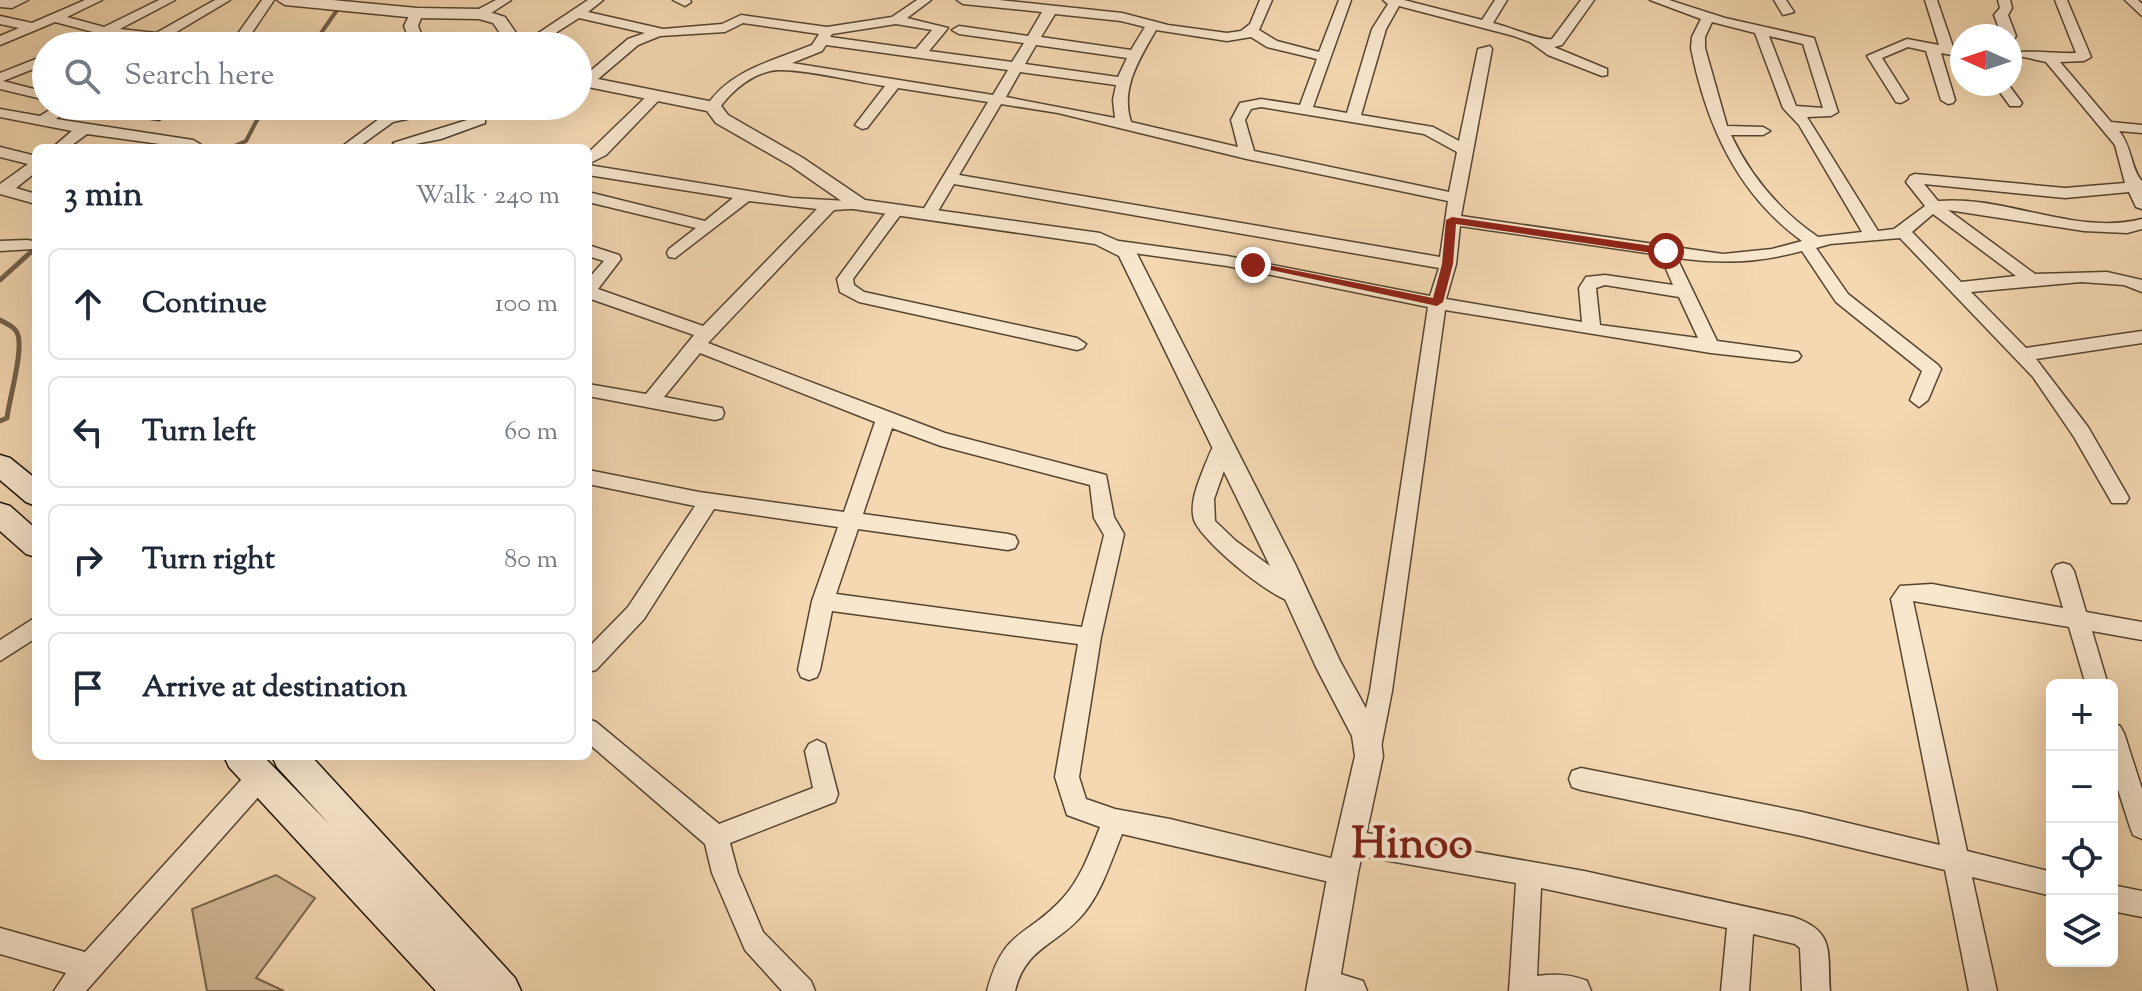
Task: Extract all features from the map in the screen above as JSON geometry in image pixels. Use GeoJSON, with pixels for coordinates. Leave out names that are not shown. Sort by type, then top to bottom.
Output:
{"type":"FeatureCollection","features":[{"type":"Feature","properties":{"kind":"main road"},"geometry":{"type":"LineString","coordinates":[[2,469],[32,492]]}},
{"type":"Feature","properties":{"kind":"main road"},"geometry":{"type":"LineString","coordinates":[[0,514],[32,542]]}},
{"type":"Feature","properties":{"kind":"main road"},"geometry":{"type":"LineString","coordinates":[[293,760],[502,991]]}},
{"type":"Feature","properties":{"kind":"main road"},"geometry":{"type":"LineString","coordinates":[[251,767],[462,991]]}},
{"type":"Feature","properties":{"kind":"street"},"geometry":{"type":"LineString","coordinates":[[0,3],[12,4],[22,0]]}},
{"type":"Feature","properties":{"kind":"street"},"geometry":{"type":"LineString","coordinates":[[54,18],[108,32],[169,0]]}},
{"type":"Feature","properties":{"kind":"street"},"geometry":{"type":"LineString","coordinates":[[167,32],[224,0]]}},
{"type":"Feature","properties":{"kind":"street"},"geometry":{"type":"LineString","coordinates":[[246,32],[268,0]]}},
{"type":"Feature","properties":{"kind":"street"},"geometry":{"type":"LineString","coordinates":[[285,0],[417,13],[480,14],[499,20],[507,32]]}},
{"type":"Feature","properties":{"kind":"street"},"geometry":{"type":"LineString","coordinates":[[480,14],[505,0]]}},
{"type":"Feature","properties":{"kind":"street"},"geometry":{"type":"LineString","coordinates":[[547,32],[597,0]]}},
{"type":"Feature","properties":{"kind":"street"},"geometry":{"type":"LineString","coordinates":[[713,107],[723,91],[739,80],[817,48],[825,36],[896,20],[925,0]]}},
{"type":"Feature","properties":{"kind":"street"},"geometry":{"type":"LineString","coordinates":[[963,0],[1049,12],[1122,17],[1152,26],[1227,37],[1250,31],[1261,17],[1266,0]]}},
{"type":"Feature","properties":{"kind":"street"},"geometry":{"type":"LineString","coordinates":[[1081,14],[1090,0]]}},
{"type":"Feature","properties":{"kind":"street"},"geometry":{"type":"LineString","coordinates":[[1305,110],[1345,0]]}},
{"type":"Feature","properties":{"kind":"street"},"geometry":{"type":"LineString","coordinates":[[1486,24],[1501,0]]}},
{"type":"Feature","properties":{"kind":"street"},"geometry":{"type":"LineString","coordinates":[[1543,45],[1557,42],[1588,0]]}},
{"type":"Feature","properties":{"kind":"street"},"geometry":{"type":"LineString","coordinates":[[1656,0],[1675,3],[1708,18],[1809,41],[1831,112],[1796,113]]}},
{"type":"Feature","properties":{"kind":"street"},"geometry":{"type":"LineString","coordinates":[[1931,0],[1947,50]]}},
{"type":"Feature","properties":{"kind":"street"},"geometry":{"type":"LineString","coordinates":[[2004,0],[2006,8],[2001,15],[2004,24]]}},
{"type":"Feature","properties":{"kind":"street"},"geometry":{"type":"LineString","coordinates":[[2022,55],[2050,59],[2084,57],[2061,0]]}},
{"type":"Feature","properties":{"kind":"street"},"geometry":{"type":"LineString","coordinates":[[2131,0],[2142,12]]}},
{"type":"Feature","properties":{"kind":"street"},"geometry":{"type":"LineString","coordinates":[[1,40],[89,1]]}},
{"type":"Feature","properties":{"kind":"street"},"geometry":{"type":"LineString","coordinates":[[1353,116],[1379,29],[1399,2],[1519,33],[1553,52],[1602,72]]}},
{"type":"Feature","properties":{"kind":"street"},"geometry":{"type":"LineString","coordinates":[[928,215],[994,99],[1005,88],[1049,12]]}},
{"type":"Feature","properties":{"kind":"street"},"geometry":{"type":"LineString","coordinates":[[413,32],[411,26],[417,13]]}},
{"type":"Feature","properties":{"kind":"street"},"geometry":{"type":"LineString","coordinates":[[576,13],[656,33]]}},
{"type":"Feature","properties":{"kind":"street"},"geometry":{"type":"LineString","coordinates":[[1708,18],[1698,37],[1698,48],[1704,87],[1721,130],[1763,200],[1811,245],[1831,287],[1932,369],[1919,400]]}},
{"type":"Feature","properties":{"kind":"street"},"geometry":{"type":"LineString","coordinates":[[592,73],[633,42],[656,33],[725,28],[741,19],[920,53],[1124,82]]}},
{"type":"Feature","properties":{"kind":"street"},"geometry":{"type":"LineString","coordinates":[[0,20],[33,27]]}},
{"type":"Feature","properties":{"kind":"street"},"geometry":{"type":"LineString","coordinates":[[896,20],[941,28],[920,53]]}},
{"type":"Feature","properties":{"kind":"street"},"geometry":{"type":"LineString","coordinates":[[1125,126],[1118,105],[1124,82],[1152,26]]}},
{"type":"Feature","properties":{"kind":"street"},"geometry":{"type":"LineString","coordinates":[[1760,29],[1784,96],[1873,237]]}},
{"type":"Feature","properties":{"kind":"street"},"geometry":{"type":"LineString","coordinates":[[959,30],[1137,55]]}},
{"type":"Feature","properties":{"kind":"street"},"geometry":{"type":"LineString","coordinates":[[1250,31],[1272,44],[1323,57]]}},
{"type":"Feature","properties":{"kind":"street"},"geometry":{"type":"LineString","coordinates":[[969,59],[984,34]]}},
{"type":"Feature","properties":{"kind":"street"},"geometry":{"type":"LineString","coordinates":[[1901,99],[1874,56],[1907,43],[1950,51]]}},
{"type":"Feature","properties":{"kind":"street"},"geometry":{"type":"LineString","coordinates":[[1932,47],[1948,100]]}},
{"type":"Feature","properties":{"kind":"street"},"geometry":{"type":"LineString","coordinates":[[1353,991],[1323,987],[1381,691],[1437,302],[1448,264],[1464,150],[1485,49]]}},
{"type":"Feature","properties":{"kind":"street"},"geometry":{"type":"LineString","coordinates":[[2050,59],[2122,144],[2142,204]]}},
{"type":"Feature","properties":{"kind":"street"},"geometry":{"type":"LineString","coordinates":[[776,65],[1058,109],[1247,154],[1457,198]]}},
{"type":"Feature","properties":{"kind":"street"},"geometry":{"type":"LineString","coordinates":[[0,78],[32,69]]}},
{"type":"Feature","properties":{"kind":"street"},"geometry":{"type":"LineString","coordinates":[[592,83],[713,107],[722,119],[797,162],[860,205]]}},
{"type":"Feature","properties":{"kind":"street"},"geometry":{"type":"LineString","coordinates":[[862,125],[894,84]]}},
{"type":"Feature","properties":{"kind":"street"},"geometry":{"type":"LineString","coordinates":[[0,85],[32,93]]}},
{"type":"Feature","properties":{"kind":"street"},"geometry":{"type":"LineString","coordinates":[[2010,96],[2015,103]]}},
{"type":"Feature","properties":{"kind":"street"},"geometry":{"type":"LineString","coordinates":[[592,157],[601,152],[654,97]]}},
{"type":"Feature","properties":{"kind":"street"},"geometry":{"type":"LineString","coordinates":[[1247,154],[1238,120],[1245,106],[1261,103],[1428,130],[1464,150]]}},
{"type":"Feature","properties":{"kind":"street"},"geometry":{"type":"LineString","coordinates":[[0,126],[8,115],[193,144]]}},
{"type":"Feature","properties":{"kind":"street"},"geometry":{"type":"LineString","coordinates":[[351,144],[386,120]]}},
{"type":"Feature","properties":{"kind":"street"},"geometry":{"type":"LineString","coordinates":[[400,120],[400,144]]}},
{"type":"Feature","properties":{"kind":"street"},"geometry":{"type":"LineString","coordinates":[[404,144],[480,120]]}},
{"type":"Feature","properties":{"kind":"street"},"geometry":{"type":"LineString","coordinates":[[2108,126],[2142,129]]}},
{"type":"Feature","properties":{"kind":"street"},"geometry":{"type":"LineString","coordinates":[[64,144],[85,128]]}},
{"type":"Feature","properties":{"kind":"street"},"geometry":{"type":"LineString","coordinates":[[1721,130],[1763,131]]}},
{"type":"Feature","properties":{"kind":"street"},"geometry":{"type":"LineString","coordinates":[[360,136],[371,144]]}},
{"type":"Feature","properties":{"kind":"street"},"geometry":{"type":"LineString","coordinates":[[0,152],[32,162]]}},
{"type":"Feature","properties":{"kind":"street"},"geometry":{"type":"LineString","coordinates":[[2,189],[32,166]]}},
{"type":"Feature","properties":{"kind":"street"},"geometry":{"type":"LineString","coordinates":[[592,170],[631,174],[746,196],[829,206],[860,205],[1100,239],[1119,246],[1253,265],[1437,302],[1711,347],[1792,356]]}},
{"type":"Feature","properties":{"kind":"street"},"geometry":{"type":"LineString","coordinates":[[949,178],[1448,264]]}},
{"type":"Feature","properties":{"kind":"street"},"geometry":{"type":"LineString","coordinates":[[2031,279],[1934,207],[1914,182],[1915,179],[2065,193],[2138,186]]}},
{"type":"Feature","properties":{"kind":"street"},"geometry":{"type":"LineString","coordinates":[[2,189],[32,198]]}},
{"type":"Feature","properties":{"kind":"street"},"geometry":{"type":"LineString","coordinates":[[675,253],[746,196]]}},
{"type":"Feature","properties":{"kind":"street"},"geometry":{"type":"LineString","coordinates":[[592,198],[708,226]]}},
{"type":"Feature","properties":{"kind":"street"},"geometry":{"type":"LineString","coordinates":[[651,401],[702,339],[829,206]]}},
{"type":"Feature","properties":{"kind":"street"},"geometry":{"type":"LineString","coordinates":[[1452,220],[1723,259],[1903,232],[1934,207],[1978,208],[2097,226],[2129,228],[2142,224]]}},
{"type":"Feature","properties":{"kind":"street"},"geometry":{"type":"LineString","coordinates":[[896,210],[845,279],[846,288],[859,296],[1077,344]]}},
{"type":"Feature","properties":{"kind":"street"},"geometry":{"type":"LineString","coordinates":[[1903,232],[2021,355],[2081,432],[2119,498]]}},
{"type":"Feature","properties":{"kind":"street"},"geometry":{"type":"LineString","coordinates":[[0,246],[27,245]]}},
{"type":"Feature","properties":{"kind":"street"},"geometry":{"type":"LineString","coordinates":[[1119,246],[1134,263],[1329,667],[1357,715],[1369,747]]}},
{"type":"Feature","properties":{"kind":"street"},"geometry":{"type":"LineString","coordinates":[[592,251],[613,259],[611,267],[592,284]]}},
{"type":"Feature","properties":{"kind":"street"},"geometry":{"type":"LineString","coordinates":[[1666,251],[1711,347]]}},
{"type":"Feature","properties":{"kind":"street"},"geometry":{"type":"LineString","coordinates":[[1957,288],[2031,279],[2111,277],[2126,278],[2142,287]]}},
{"type":"Feature","properties":{"kind":"street"},"geometry":{"type":"LineString","coordinates":[[1592,328],[1587,288],[1592,281],[1605,280],[1685,292]]}},
{"type":"Feature","properties":{"kind":"street"},"geometry":{"type":"LineString","coordinates":[[592,294],[702,339],[800,387],[941,439],[1099,480],[1104,518],[1114,534],[1090,637],[1067,777],[1076,807],[1115,821],[1343,873]]}},
{"type":"Feature","properties":{"kind":"street"},"geometry":{"type":"LineString","coordinates":[[2021,355],[2142,337]]}},
{"type":"Feature","properties":{"kind":"street"},"geometry":{"type":"LineString","coordinates":[[592,391],[715,413]]}},
{"type":"Feature","properties":{"kind":"street"},"geometry":{"type":"LineString","coordinates":[[809,670],[823,601],[886,417]]}},
{"type":"Feature","properties":{"kind":"street"},"geometry":{"type":"LineString","coordinates":[[1222,448],[1206,493],[1203,516],[1206,526],[1297,598]]}},
{"type":"Feature","properties":{"kind":"street"},"geometry":{"type":"LineString","coordinates":[[592,478],[709,501],[1008,542]]}},
{"type":"Feature","properties":{"kind":"street"},"geometry":{"type":"LineString","coordinates":[[592,659],[636,613],[709,501]]}},
{"type":"Feature","properties":{"kind":"street"},"geometry":{"type":"LineString","coordinates":[[2063,571],[2075,620],[2095,679]]}},
{"type":"Feature","properties":{"kind":"street"},"geometry":{"type":"LineString","coordinates":[[1983,991],[1902,599],[1908,592],[1932,593],[2142,631]]}},
{"type":"Feature","properties":{"kind":"street"},"geometry":{"type":"LineString","coordinates":[[823,601],[1090,637]]}},
{"type":"Feature","properties":{"kind":"street"},"geometry":{"type":"LineString","coordinates":[[0,652],[32,629]]}},
{"type":"Feature","properties":{"kind":"street"},"geometry":{"type":"LineString","coordinates":[[592,732],[716,837],[725,873],[754,941],[801,991]]}},
{"type":"Feature","properties":{"kind":"street"},"geometry":{"type":"LineString","coordinates":[[716,837],[826,794],[817,751]]}},
{"type":"Feature","properties":{"kind":"street"},"geometry":{"type":"LineString","coordinates":[[2118,751],[2142,827]]}},
{"type":"Feature","properties":{"kind":"street"},"geometry":{"type":"LineString","coordinates":[[68,991],[251,767]]}},
{"type":"Feature","properties":{"kind":"street"},"geometry":{"type":"LineString","coordinates":[[1581,779],[1802,824],[2046,883]]}},
{"type":"Feature","properties":{"kind":"street"},"geometry":{"type":"LineString","coordinates":[[1001,991],[1005,969],[1018,948],[1065,916],[1078,901],[1115,821]]}},
{"type":"Feature","properties":{"kind":"street"},"geometry":{"type":"LineString","coordinates":[[1349,842],[1529,874],[1793,930],[1811,939],[1814,946],[1816,991]]}},
{"type":"Feature","properties":{"kind":"street"},"geometry":{"type":"LineString","coordinates":[[1529,874],[1525,991],[1557,987],[1577,991]]}},
{"type":"Feature","properties":{"kind":"street"},"geometry":{"type":"LineString","coordinates":[[2118,899],[2142,904]]}},
{"type":"Feature","properties":{"kind":"street"},"geometry":{"type":"LineString","coordinates":[[1735,991],[1741,917]]}},
{"type":"Feature","properties":{"kind":"street"},"geometry":{"type":"LineString","coordinates":[[0,941],[90,967]]}},
{"type":"Feature","properties":{"kind":"shaded area"},"geometry":{"type":"Polygon","coordinates":[[[276,875],[315,898],[256,978],[284,991],[207,991],[192,909],[276,875]]]}},
{"type":"Feature","properties":{"kind":"waterway"},"geometry":{"type":"LineString","coordinates":[[322,32],[344,0]]}},
{"type":"Feature","properties":{"kind":"waterway"},"geometry":{"type":"LineString","coordinates":[[239,144],[246,141],[257,120]]}},
{"type":"Feature","properties":{"kind":"waterway"},"geometry":{"type":"LineString","coordinates":[[0,280],[32,251]]}},
{"type":"Feature","properties":{"kind":"waterway"},"geometry":{"type":"LineString","coordinates":[[0,320],[11,326],[19,337],[7,418],[0,421]]}},
{"type":"Feature","properties":{"kind":"district","name":"Hinoo"},"geometry":{"type":"Point","coordinates":[1412,842]}},
{"type":"Feature","properties":{"kind":"route"},"geometry":{"type":"LineString","coordinates":[[1253,265],[1437,302],[1448,264],[1452,220],[1666,251]]}}]}
